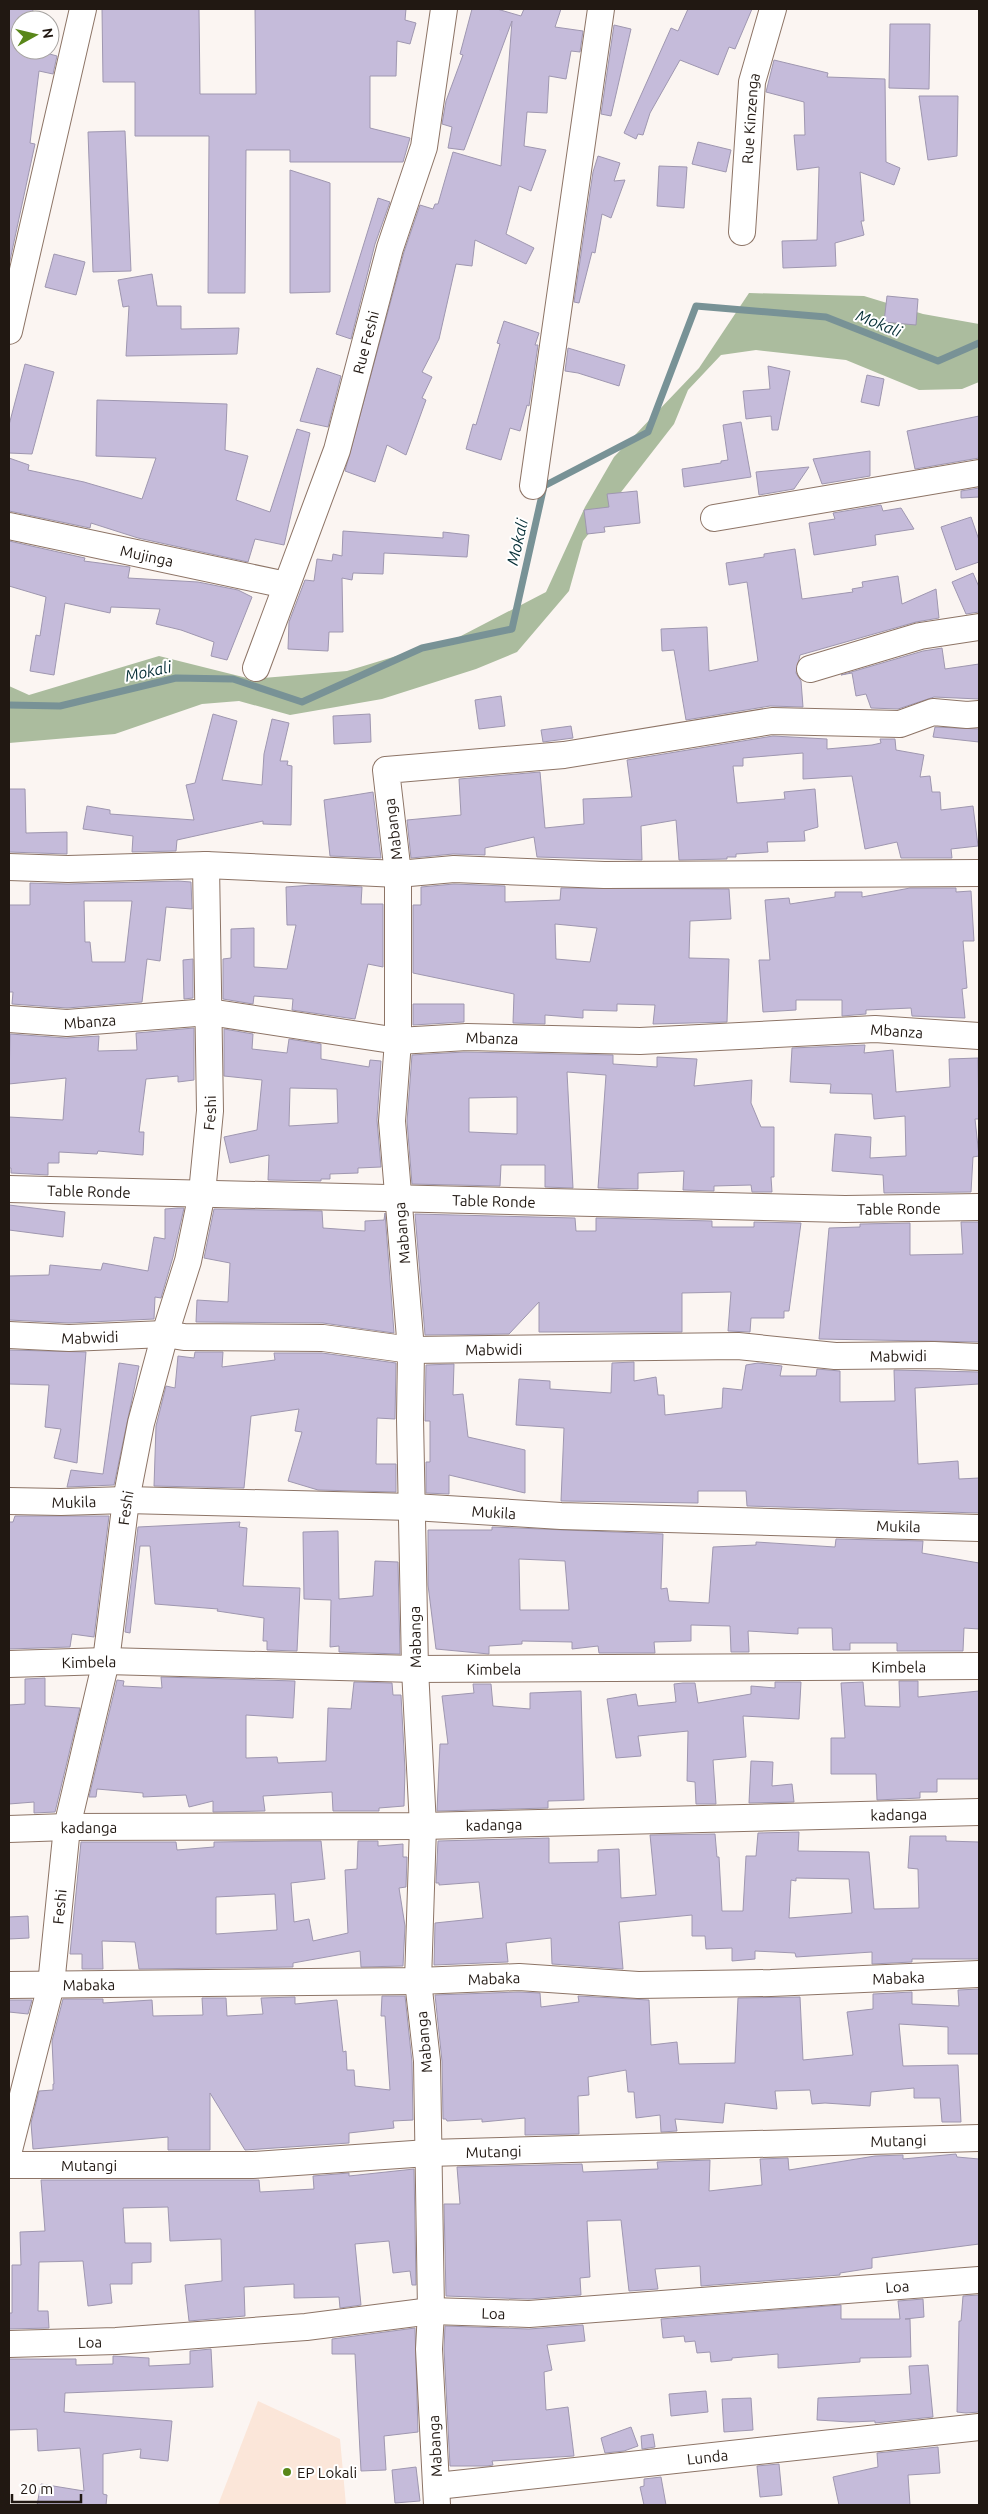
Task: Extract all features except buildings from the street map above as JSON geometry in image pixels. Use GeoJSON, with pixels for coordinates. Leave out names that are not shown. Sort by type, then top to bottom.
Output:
{"type":"FeatureCollection","features":[{"type":"Feature","properties":{"kind":"street"},"geometry":{"type":"LineString","coordinates":[[9,331],[82,9]]}},
{"type":"Feature","properties":{"kind":"street","name":"Rue Feshi"},"geometry":{"type":"LineString","coordinates":[[256,668],[336,450],[390,248],[424,147],[444,9]]}},
{"type":"Feature","properties":{"kind":"street"},"geometry":{"type":"LineString","coordinates":[[533,486],[601,9]]}},
{"type":"Feature","properties":{"kind":"street","name":"Rue Kinzenga"},"geometry":{"type":"LineString","coordinates":[[742,232],[752,82],[773,9]]}},
{"type":"Feature","properties":{"kind":"street"},"geometry":{"type":"LineString","coordinates":[[714,518],[979,473]]}},
{"type":"Feature","properties":{"kind":"street","name":"Mujinga"},"geometry":{"type":"LineString","coordinates":[[9,526],[286,586]]}},
{"type":"Feature","properties":{"kind":"street"},"geometry":{"type":"LineString","coordinates":[[810,670],[920,636],[979,627]]}},
{"type":"Feature","properties":{"kind":"street","name":"Mabanga"},"geometry":{"type":"LineString","coordinates":[[437,2496],[429,2349],[431,2311],[427,2061],[418,1981],[424,1826],[415,1669],[410,1419],[411,1350],[392,1121],[398,1040],[398,874],[386,770],[564,755],[772,721],[900,724],[933,712],[967,715],[979,714]]}},
{"type":"Feature","properties":{"kind":"street"},"geometry":{"type":"LineString","coordinates":[[9,867],[68,869],[206,865],[398,874],[454,869],[604,875],[979,873]]}},
{"type":"Feature","properties":{"kind":"street","name":"Feshi"},"geometry":{"type":"LineString","coordinates":[[9,2150],[51,1985],[67,1827],[106,1662],[126,1500],[141,1423],[165,1334],[188,1261],[202,1193],[210,1111],[206,865]]}},
{"type":"Feature","properties":{"kind":"street","name":"Mbanza"},"geometry":{"type":"LineString","coordinates":[[9,1019],[67,1023],[209,1012],[398,1040],[468,1037],[640,1041],[876,1029],[979,1036]]}},
{"type":"Feature","properties":{"kind":"street","name":"Table Ronde"},"geometry":{"type":"LineString","coordinates":[[9,1189],[835,1209],[979,1207]]}},
{"type":"Feature","properties":{"kind":"street","name":"Mabwidi"},"geometry":{"type":"LineString","coordinates":[[9,1335],[69,1338],[165,1334],[184,1338],[324,1338],[411,1350],[738,1346],[835,1356],[934,1355],[979,1357]]}},
{"type":"Feature","properties":{"kind":"street","name":"Mukila"},"geometry":{"type":"LineString","coordinates":[[9,1501],[126,1500],[413,1507],[560,1516],[979,1528]]}},
{"type":"Feature","properties":{"kind":"street","name":"Kimbela"},"geometry":{"type":"LineString","coordinates":[[9,1664],[106,1662],[415,1669],[979,1666]]}},
{"type":"Feature","properties":{"kind":"street","name":"kadanga"},"geometry":{"type":"LineString","coordinates":[[9,1829],[67,1827],[424,1826],[979,1812]]}},
{"type":"Feature","properties":{"kind":"street","name":"Mabaka"},"geometry":{"type":"LineString","coordinates":[[9,1985],[418,1981],[519,1977],[638,1985],[770,1983],[979,1974]]}},
{"type":"Feature","properties":{"kind":"street","name":"Mutangi"},"geometry":{"type":"LineString","coordinates":[[9,2165],[253,2165],[428,2153],[979,2138]]}},
{"type":"Feature","properties":{"kind":"street","name":"Loa"},"geometry":{"type":"LineString","coordinates":[[9,2344],[116,2341],[297,2327],[431,2311],[529,2314],[979,2280]]}},
{"type":"Feature","properties":{"kind":"street","name":"Lunda"},"geometry":{"type":"LineString","coordinates":[[437,2496],[979,2427]]}},
{"type":"Feature","properties":{"kind":"shaded area","name":"EP Lokali"},"geometry":{"type":"Polygon","coordinates":[[[258,2401],[340,2439],[346,2505],[218,2505],[258,2401]]]}},
{"type":"Feature","properties":{"kind":"green space"},"geometry":{"type":"Polygon","coordinates":[[[749,293],[864,296],[923,314],[979,324],[979,382],[962,389],[919,390],[846,360],[756,350],[721,355],[688,390],[674,424],[583,541],[569,591],[517,652],[476,669],[382,699],[290,715],[239,701],[202,704],[115,734],[9,743],[9,686],[29,695],[159,656],[251,679],[347,671],[459,637],[546,592],[585,507],[614,457],[699,368],[749,293]]]}},
{"type":"Feature","properties":{"kind":"waterway","name":"Mokali"},"geometry":{"type":"LineString","coordinates":[[9,705],[60,706],[176,678],[233,679],[302,702],[422,648],[512,629],[544,486],[648,432],[696,306],[826,317],[938,361],[979,343]]}},
{"type":"Feature","properties":{"kind":"place","name":"EP Lokali"},"geometry":{"type":"Point","coordinates":[287,2472]}}]}
